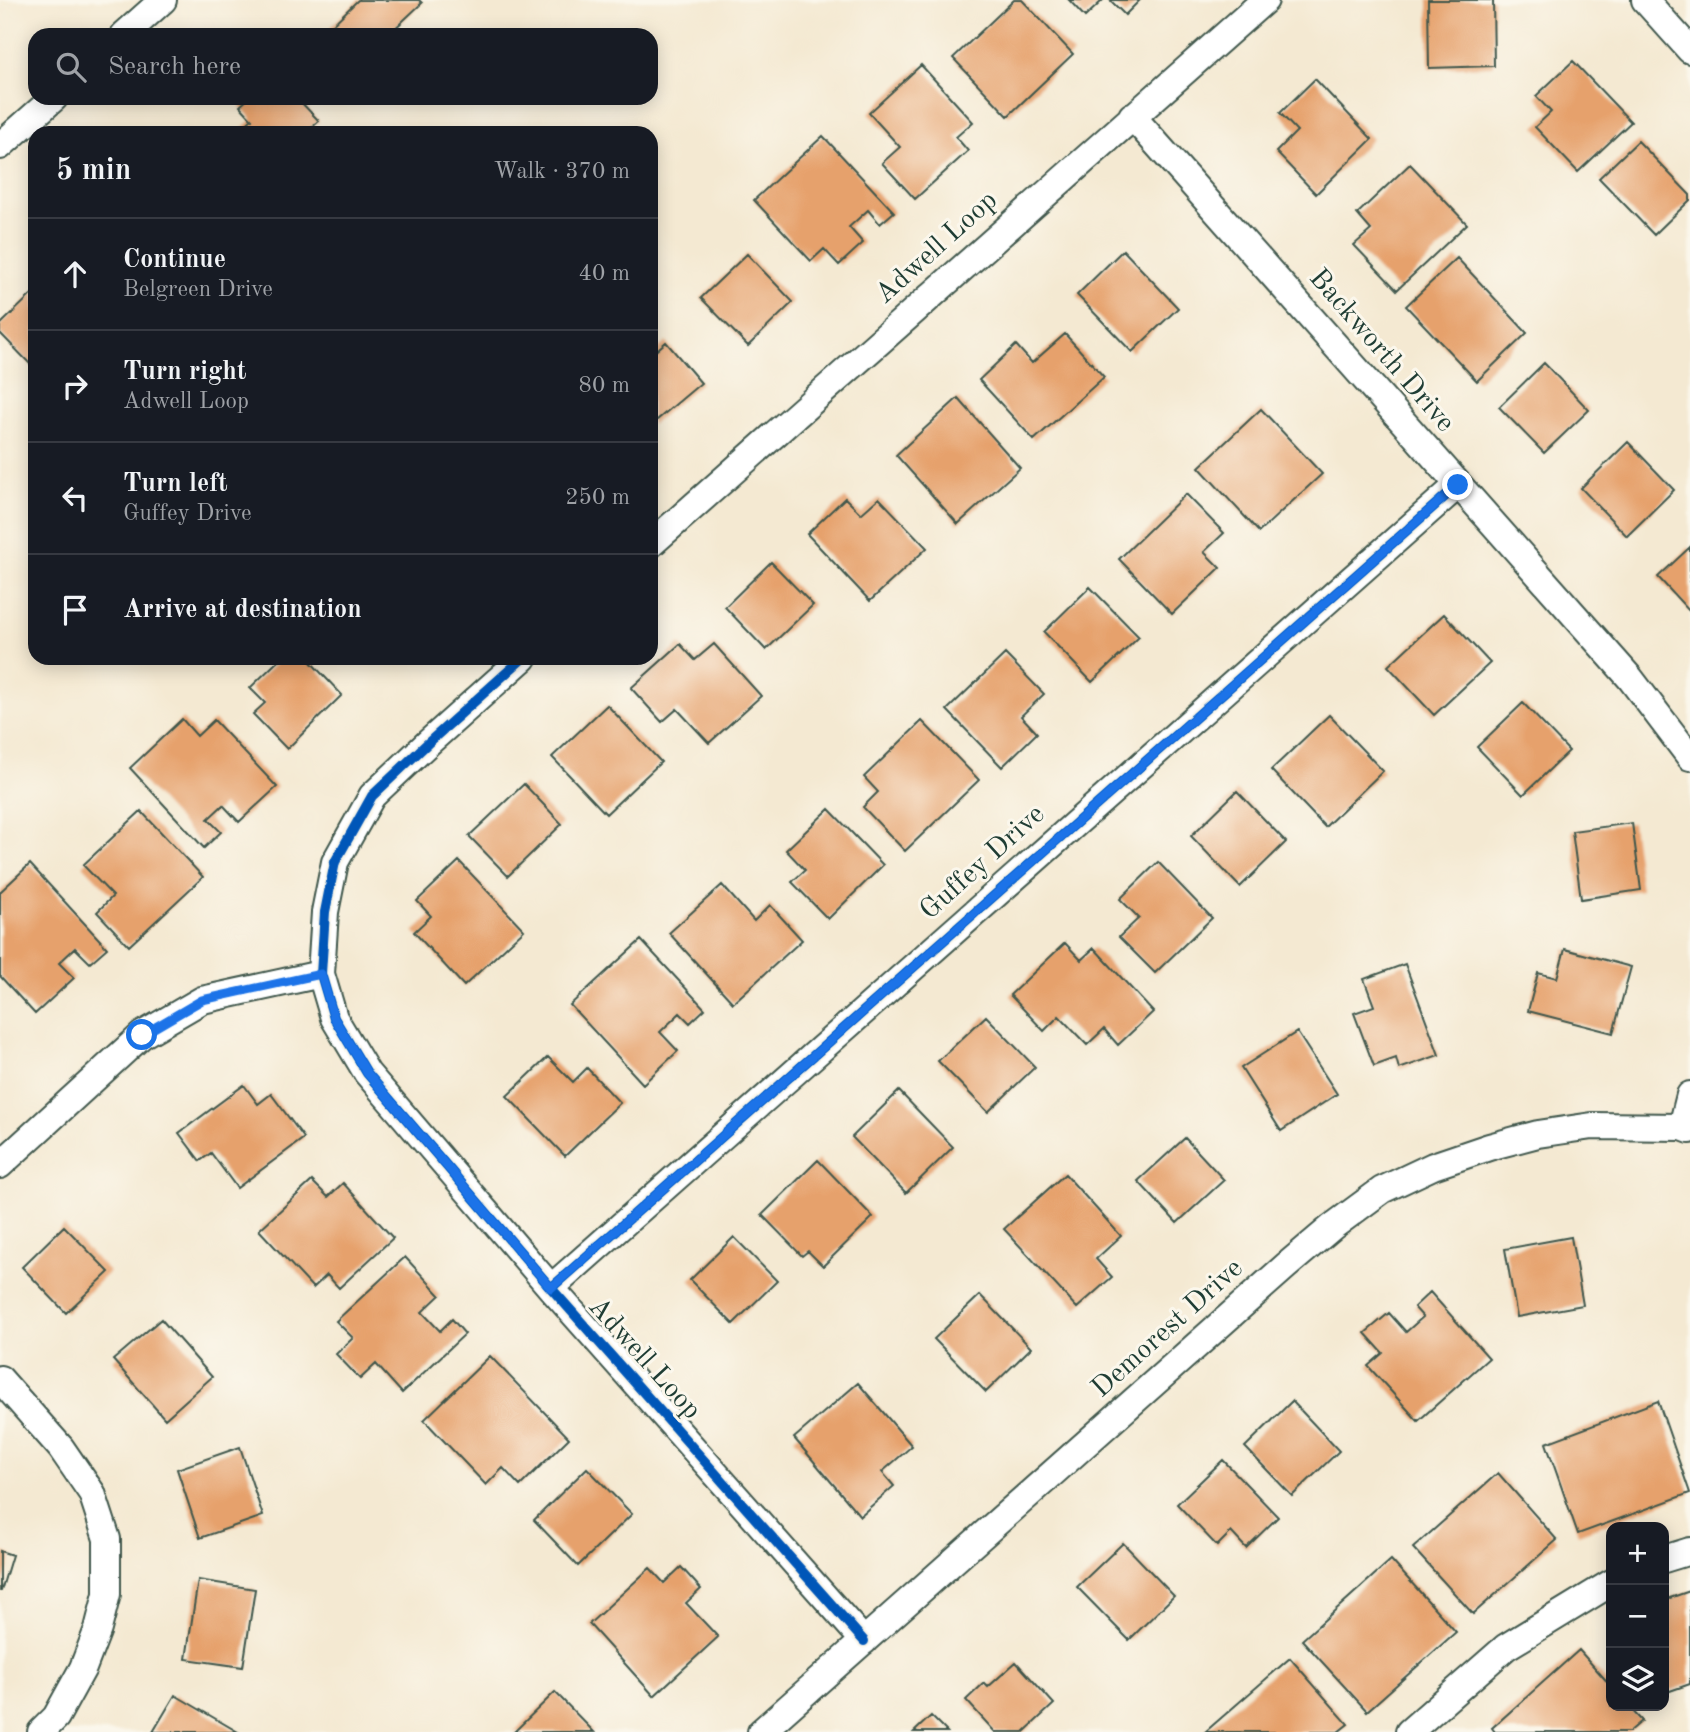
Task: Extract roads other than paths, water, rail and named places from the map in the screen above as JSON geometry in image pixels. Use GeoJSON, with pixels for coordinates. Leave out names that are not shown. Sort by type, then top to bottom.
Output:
{"type":"FeatureCollection","features":[{"type":"Feature","properties":{"kind":"street"},"geometry":{"type":"LineString","coordinates":[[132,28],[163,0]]}},
{"type":"Feature","properties":{"kind":"street","name":"Adwell Loop"},"geometry":{"type":"LineString","coordinates":[[658,538],[1265,0]]}},
{"type":"Feature","properties":{"kind":"street"},"geometry":{"type":"LineString","coordinates":[[1644,0],[1690,50]]}},
{"type":"Feature","properties":{"kind":"street"},"geometry":{"type":"LineString","coordinates":[[0,146],[46,105]]}},
{"type":"Feature","properties":{"kind":"street","name":"Backworth Drive"},"geometry":{"type":"LineString","coordinates":[[1132,116],[1630,678],[1690,757]]}},
{"type":"Feature","properties":{"kind":"street","name":"Guffey Drive"},"geometry":{"type":"LineString","coordinates":[[551,1288],[1458,485]]}},
{"type":"Feature","properties":{"kind":"street","name":"Adwell Loop"},"geometry":{"type":"LineString","coordinates":[[515,665],[372,796],[335,862],[325,912],[321,974],[334,1018],[367,1073],[551,1288],[864,1641]]}},
{"type":"Feature","properties":{"kind":"street"},"geometry":{"type":"LineString","coordinates":[[0,1165],[142,1035],[202,1000],[321,974]]}},
{"type":"Feature","properties":{"kind":"street"},"geometry":{"type":"LineString","coordinates":[[1686,1129],[1690,1095]]}},
{"type":"Feature","properties":{"kind":"street","name":"Demorest Drive"},"geometry":{"type":"LineString","coordinates":[[761,1732],[1296,1258],[1382,1190],[1433,1166],[1538,1133],[1592,1126],[1686,1129]]}},
{"type":"Feature","properties":{"kind":"street"},"geometry":{"type":"LineString","coordinates":[[0,1379],[61,1448],[92,1493],[107,1539],[107,1594],[98,1629],[83,1668],[56,1717],[41,1732]]}},
{"type":"Feature","properties":{"kind":"street"},"geometry":{"type":"LineString","coordinates":[[1669,1557],[1690,1551]]}},
{"type":"Feature","properties":{"kind":"street"},"geometry":{"type":"LineString","coordinates":[[1409,1732],[1506,1647],[1608,1585]]}}]}
